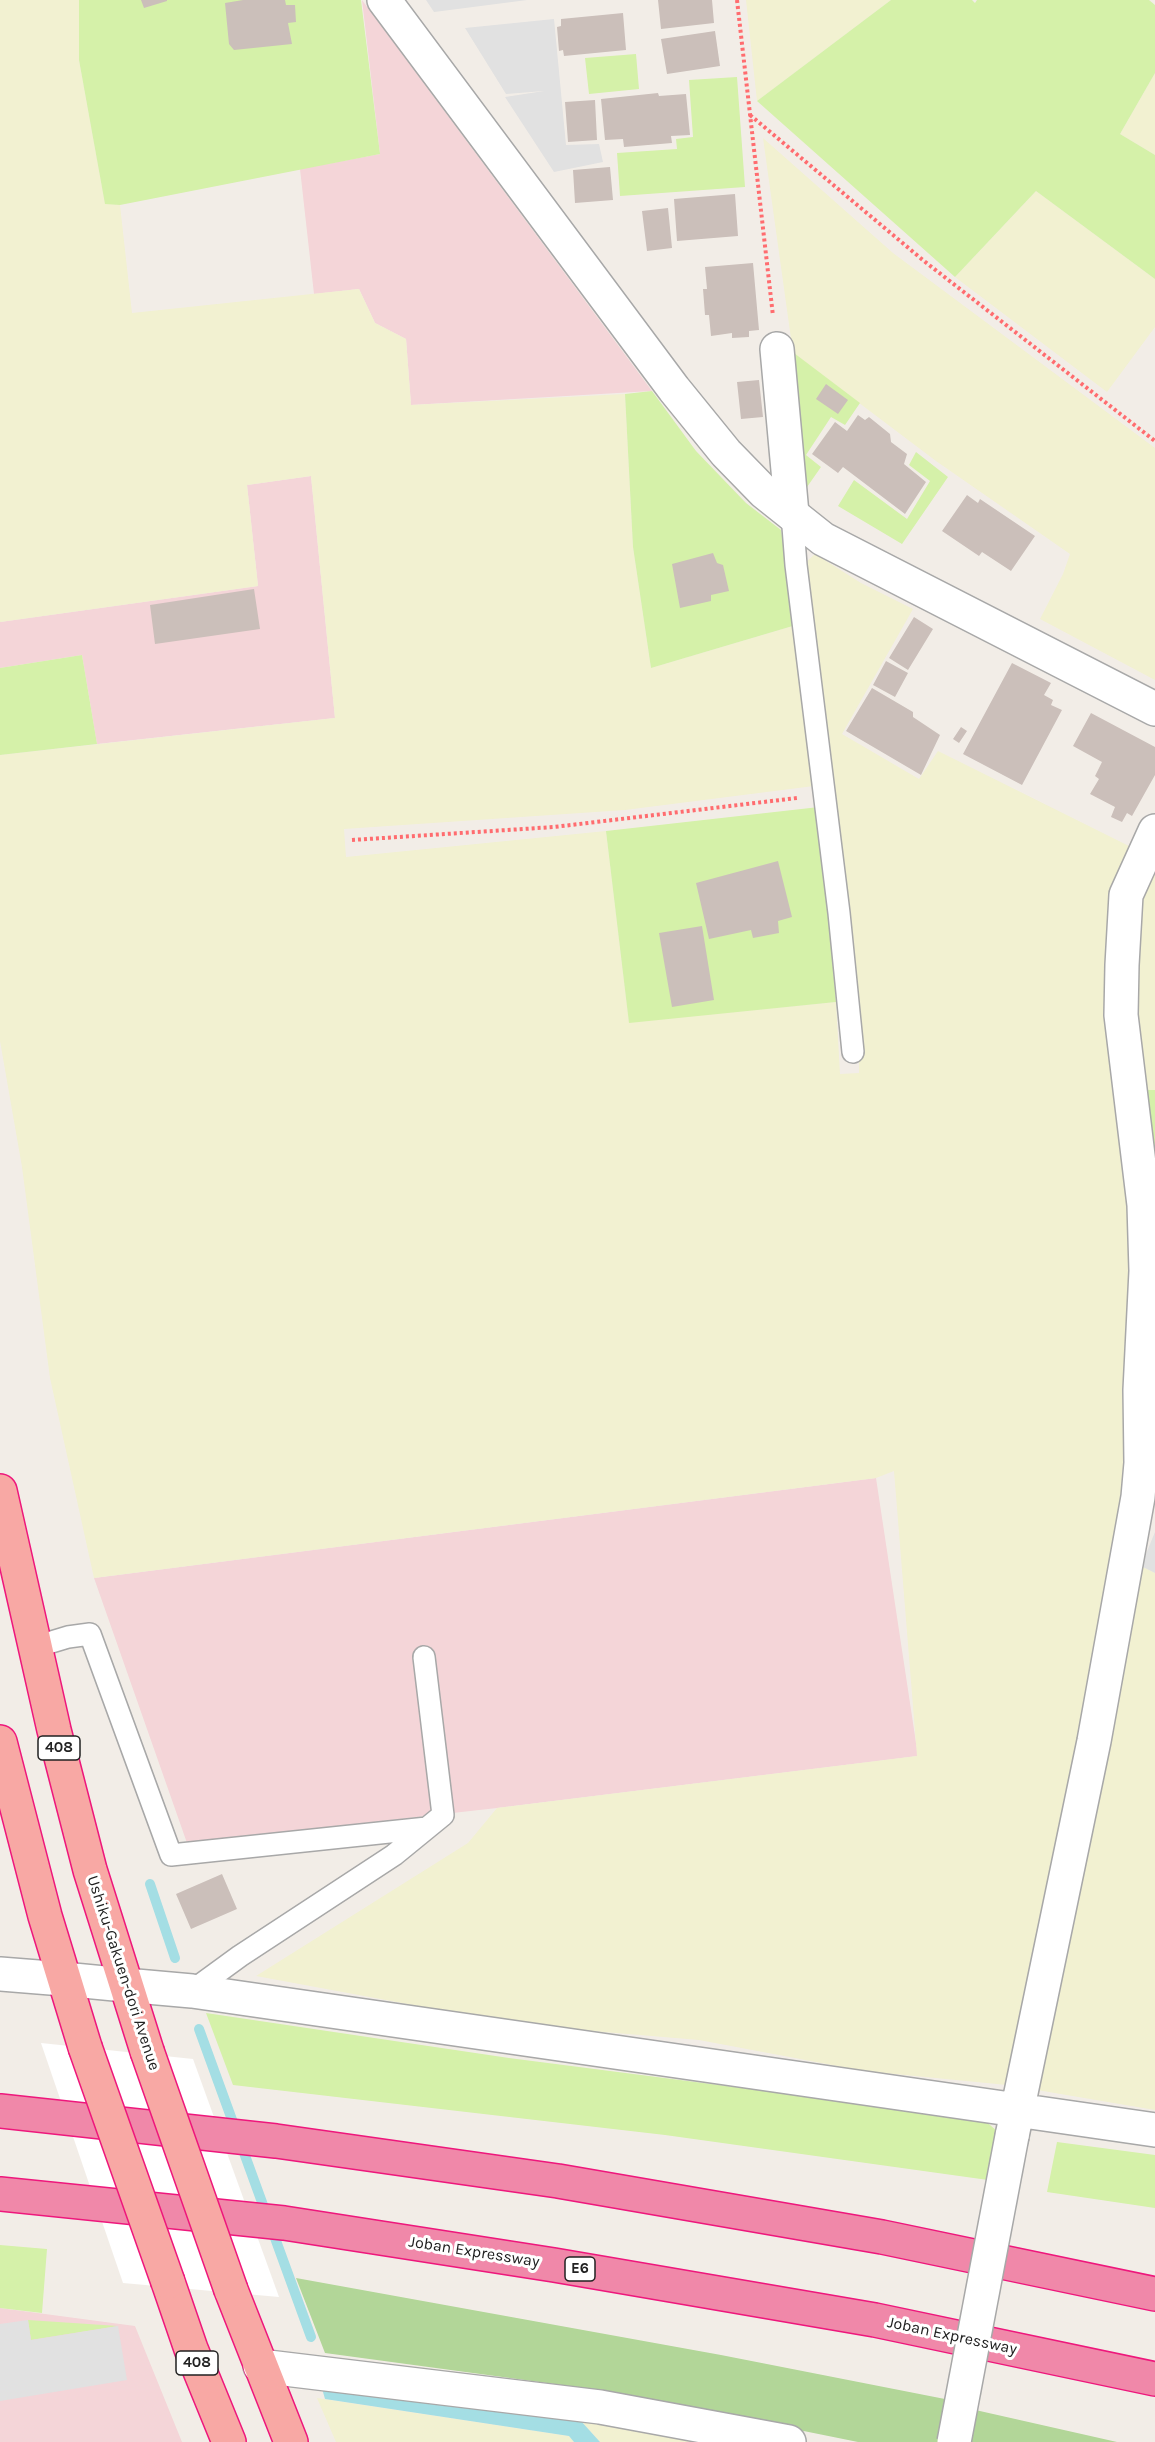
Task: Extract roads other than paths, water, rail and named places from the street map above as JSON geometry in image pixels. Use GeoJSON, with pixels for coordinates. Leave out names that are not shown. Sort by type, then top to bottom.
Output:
{"type":"FeatureCollection","features":[{"type":"Feature","properties":{"kind":"highway","name":"Ushiku-Gakuen-dori Avenue"},"geometry":{"type":"LineString","coordinates":[[0,1491],[35,1647],[90,1869],[125,1984],[231,2290],[291,2442]]}},
{"type":"Feature","properties":{"kind":"highway","name":"408"},"geometry":{"type":"LineString","coordinates":[[0,1742],[63,1979],[85,2047],[191,2349],[229,2442]]}},
{"type":"Feature","properties":{"kind":"highway"},"geometry":{"type":"LineString","coordinates":[[0,2111],[276,2141],[558,2181],[882,2238],[1155,2294]]}},
{"type":"Feature","properties":{"kind":"highway","name":"Joban Expressway"},"geometry":{"type":"LineString","coordinates":[[0,2194],[285,2223],[554,2265],[875,2320],[1155,2379]]}},
{"type":"Feature","properties":{"kind":"street"},"geometry":{"type":"LineString","coordinates":[[384,0],[674,389],[726,453],[764,492],[823,539],[1155,709]]}},
{"type":"Feature","properties":{"kind":"street"},"geometry":{"type":"LineString","coordinates":[[777,349],[792,514]]}},
{"type":"Feature","properties":{"kind":"street"},"geometry":{"type":"LineString","coordinates":[[954,2442],[1014,2123],[1096,1729],[1138,1497],[1146,1271],[1144,1205],[1121,1015],[1122,965],[1126,894],[1155,831]]}},
{"type":"Feature","properties":{"kind":"street"},"geometry":{"type":"LineString","coordinates":[[0,1974],[192,1991],[1014,2123],[1155,2130]]}},
{"type":"Feature","properties":{"kind":"street"},"geometry":{"type":"LineString","coordinates":[[260,2366],[600,2407],[789,2442]]}},
{"type":"Feature","properties":{"kind":"lane"},"geometry":{"type":"LineString","coordinates":[[792,514],[797,576],[825,795],[853,1052]]}},
{"type":"Feature","properties":{"kind":"lane"},"geometry":{"type":"LineString","coordinates":[[35,1647],[68,1637],[90,1634],[171,1855],[427,1828]]}},
{"type":"Feature","properties":{"kind":"lane"},"geometry":{"type":"LineString","coordinates":[[192,1991],[240,1956],[394,1855],[443,1815],[424,1657]]}},
{"type":"Feature","properties":{"kind":"water"},"geometry":{"type":"Polygon","coordinates":[[[321,2385],[581,2421],[600,2442],[574,2442],[569,2436],[325,2399],[321,2385]]]}},
{"type":"Feature","properties":{"kind":"waterway"},"geometry":{"type":"LineString","coordinates":[[150,1884],[175,1958]]}},
{"type":"Feature","properties":{"kind":"waterway"},"geometry":{"type":"LineString","coordinates":[[199,2029],[311,2337]]}}]}
